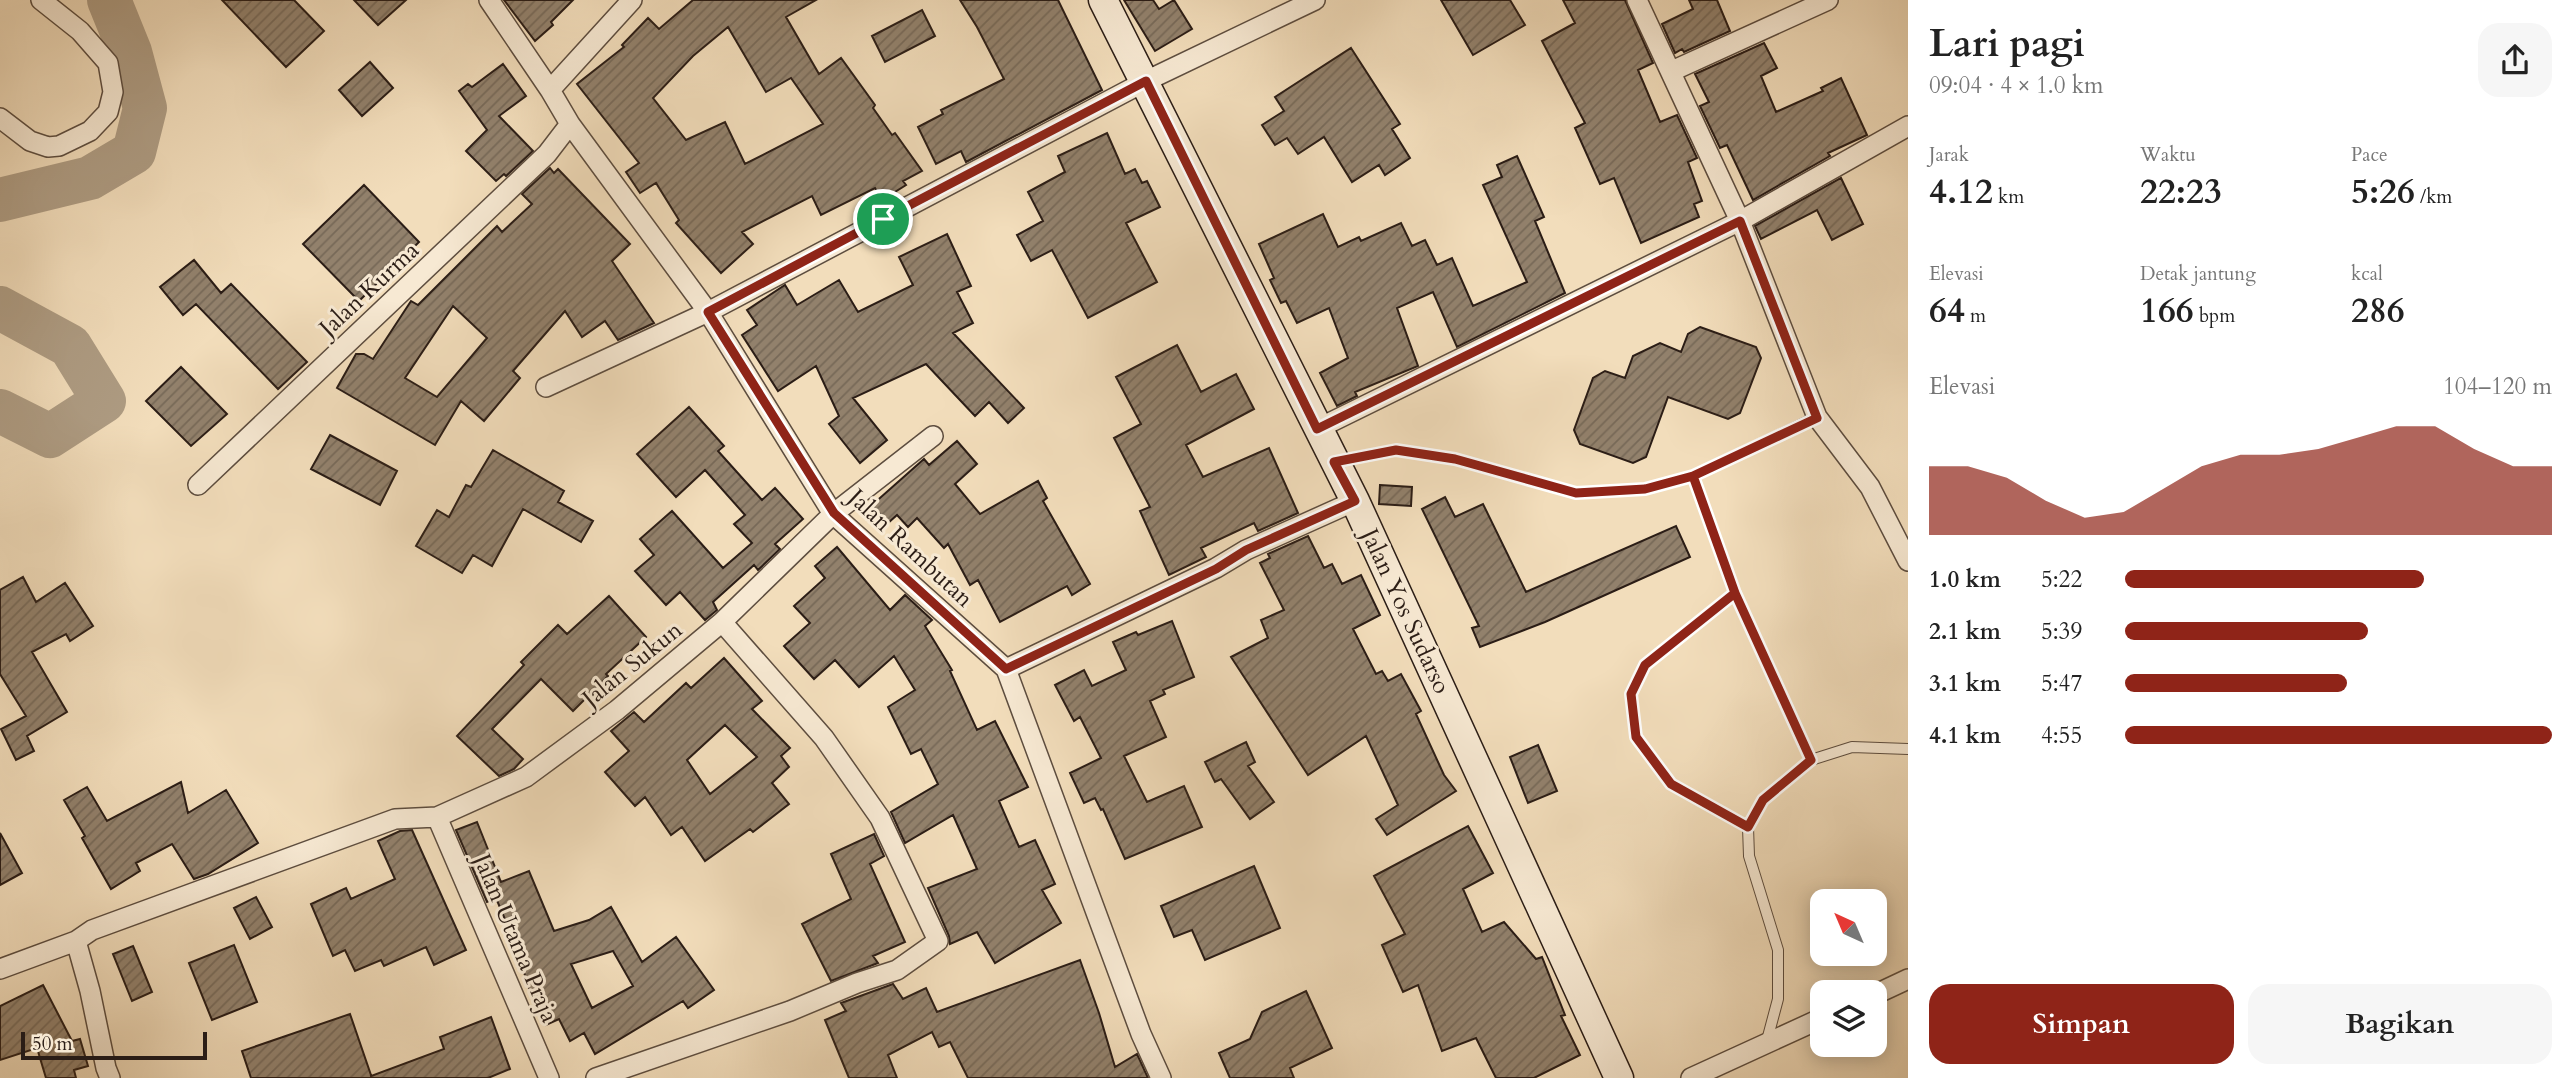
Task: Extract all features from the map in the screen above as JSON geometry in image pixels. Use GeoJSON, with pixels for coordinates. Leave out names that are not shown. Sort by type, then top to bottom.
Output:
{"type":"FeatureCollection","features":[{"type":"Feature","properties":{"kind":"street"},"geometry":{"type":"LineString","coordinates":[[0,118],[30,141],[48,147],[59,146],[90,131],[108,112],[113,92],[107,63],[80,31],[41,0]]}},
{"type":"Feature","properties":{"kind":"street","name":"Jalan Rambutan"},"geometry":{"type":"LineString","coordinates":[[489,0],[570,124],[708,312],[834,513],[1006,669],[1141,1034],[1161,1078]]}},
{"type":"Feature","properties":{"kind":"street"},"geometry":{"type":"LineString","coordinates":[[550,90],[632,0]]}},
{"type":"Feature","properties":{"kind":"street","name":"Jalan Yos Sudarso"},"geometry":{"type":"LineString","coordinates":[[1103,0],[1355,501],[1619,1078]]}},
{"type":"Feature","properties":{"kind":"street"},"geometry":{"type":"LineString","coordinates":[[545,387],[708,312],[1146,81],[1315,0]]}},
{"type":"Feature","properties":{"kind":"street"},"geometry":{"type":"LineString","coordinates":[[1637,0],[1740,221],[1817,418],[1870,487],[1908,561]]}},
{"type":"Feature","properties":{"kind":"street"},"geometry":{"type":"LineString","coordinates":[[1672,71],[1828,0]]}},
{"type":"Feature","properties":{"kind":"street","name":"Jalan Kurma"},"geometry":{"type":"LineString","coordinates":[[198,485],[547,154],[570,124]]}},
{"type":"Feature","properties":{"kind":"street"},"geometry":{"type":"LineString","coordinates":[[1317,429],[1740,221],[1908,126]]}},
{"type":"Feature","properties":{"kind":"street","name":"Jalan Sukun"},"geometry":{"type":"LineString","coordinates":[[0,969],[76,941],[92,930],[395,819],[437,817],[469,805],[526,777],[617,710],[722,622],[834,513],[933,436]]}},
{"type":"Feature","properties":{"kind":"street"},"geometry":{"type":"LineString","coordinates":[[1006,669],[1216,569],[1246,550],[1355,501]]}},
{"type":"Feature","properties":{"kind":"street"},"geometry":{"type":"LineString","coordinates":[[596,1078],[790,1011],[857,983],[897,970],[938,941],[880,818],[824,738],[722,622]]}},
{"type":"Feature","properties":{"kind":"street","name":"Jalan Utama Praja"},"geometry":{"type":"LineString","coordinates":[[437,817],[549,1078]]}},
{"type":"Feature","properties":{"kind":"street"},"geometry":{"type":"LineString","coordinates":[[76,941],[110,1078]]}},
{"type":"Feature","properties":{"kind":"street"},"geometry":{"type":"LineString","coordinates":[[1887,989],[1908,979]]}},
{"type":"Feature","properties":{"kind":"street"},"geometry":{"type":"LineString","coordinates":[[1691,1078],[1810,1024]]}},
{"type":"Feature","properties":{"kind":"lane"},"geometry":{"type":"LineString","coordinates":[[1334,462],[1396,450],[1455,459],[1576,493],[1645,489],[1693,476],[1817,418]]}},
{"type":"Feature","properties":{"kind":"lane"},"geometry":{"type":"LineString","coordinates":[[1693,476],[1735,593],[1811,760]]}},
{"type":"Feature","properties":{"kind":"lane"},"geometry":{"type":"LineString","coordinates":[[1735,593],[1645,665],[1631,694],[1636,737],[1671,784],[1748,827]]}},
{"type":"Feature","properties":{"kind":"lane"},"geometry":{"type":"LineString","coordinates":[[1766,1044],[1778,999],[1778,950],[1749,856],[1748,827],[1763,800],[1811,760],[1852,747],[1908,749]]}},
{"type":"Feature","properties":{"kind":"building"},"geometry":{"type":"Polygon","coordinates":[[[222,0],[294,0],[324,31],[286,67],[222,0]]]}},
{"type":"Feature","properties":{"kind":"building"},"geometry":{"type":"Polygon","coordinates":[[[354,0],[406,0],[378,25],[354,0]]]}},
{"type":"Feature","properties":{"kind":"building"},"geometry":{"type":"Polygon","coordinates":[[[504,0],[573,0],[551,22],[553,25],[535,41],[504,0]]]}},
{"type":"Feature","properties":{"kind":"building"},"geometry":{"type":"Polygon","coordinates":[[[693,0],[816,0],[786,17],[819,74],[841,58],[875,105],[873,108],[892,135],[895,133],[922,171],[903,181],[906,185],[882,200],[875,188],[821,215],[812,196],[742,232],[753,244],[721,273],[676,223],[679,220],[656,183],[640,193],[626,172],[639,163],[577,84],[624,47],[622,45],[648,18],[659,29],[693,0]],[[728,27],[693,56],[653,98],[686,140],[725,122],[745,164],[823,124],[791,78],[766,92],[728,27]]]}},
{"type":"Feature","properties":{"kind":"building"},"geometry":{"type":"Polygon","coordinates":[[[960,0],[1058,0],[1102,90],[966,162],[961,151],[936,164],[918,127],[943,114],[941,110],[1004,79],[960,0]]]}},
{"type":"Feature","properties":{"kind":"building"},"geometry":{"type":"Polygon","coordinates":[[[1124,0],[1153,0],[1159,9],[1174,0],[1192,29],[1155,51],[1124,0]]]}},
{"type":"Feature","properties":{"kind":"building"},"geometry":{"type":"Polygon","coordinates":[[[1441,0],[1510,0],[1525,25],[1473,55],[1441,0]]]}},
{"type":"Feature","properties":{"kind":"building"},"geometry":{"type":"Polygon","coordinates":[[[1563,0],[1625,0],[1653,63],[1638,70],[1660,122],[1677,115],[1697,158],[1688,162],[1702,201],[1694,204],[1699,217],[1641,243],[1614,178],[1600,184],[1575,128],[1585,123],[1542,41],[1575,23],[1563,0]]]}},
{"type":"Feature","properties":{"kind":"building"},"geometry":{"type":"Polygon","coordinates":[[[1689,0],[1717,0],[1730,31],[1684,52],[1682,49],[1675,53],[1662,24],[1693,9],[1689,0]]]}},
{"type":"Feature","properties":{"kind":"building"},"geometry":{"type":"Polygon","coordinates":[[[922,10],[935,36],[885,62],[872,36],[922,10]]]}},
{"type":"Feature","properties":{"kind":"building"},"geometry":{"type":"Polygon","coordinates":[[[1764,43],[1777,68],[1761,76],[1776,112],[1823,91],[1821,88],[1841,78],[1867,135],[1828,153],[1830,156],[1753,200],[1727,145],[1720,148],[1700,106],[1709,102],[1695,74],[1764,43]]]}},
{"type":"Feature","properties":{"kind":"building"},"geometry":{"type":"Polygon","coordinates":[[[1351,48],[1400,124],[1392,129],[1410,158],[1385,175],[1379,165],[1352,182],[1324,137],[1298,154],[1287,138],[1275,145],[1262,125],[1284,111],[1275,97],[1351,48]]]}},
{"type":"Feature","properties":{"kind":"building"},"geometry":{"type":"Polygon","coordinates":[[[370,62],[393,88],[362,116],[339,90],[370,62]]]}},
{"type":"Feature","properties":{"kind":"building"},"geometry":{"type":"Polygon","coordinates":[[[503,64],[526,96],[499,116],[533,151],[506,176],[504,174],[496,181],[466,151],[487,130],[459,91],[468,84],[472,87],[503,64]]]}},
{"type":"Feature","properties":{"kind":"building"},"geometry":{"type":"Polygon","coordinates":[[[1107,133],[1125,174],[1135,169],[1142,183],[1147,181],[1160,207],[1126,223],[1157,282],[1088,318],[1052,250],[1031,261],[1017,235],[1043,221],[1028,192],[1065,172],[1058,156],[1107,133]]]}},
{"type":"Feature","properties":{"kind":"building"},"geometry":{"type":"Polygon","coordinates":[[[1517,156],[1544,217],[1535,221],[1565,293],[1457,347],[1433,292],[1397,308],[1418,366],[1355,392],[1357,396],[1337,406],[1320,373],[1348,358],[1329,308],[1297,323],[1286,301],[1281,303],[1270,280],[1274,278],[1259,244],[1323,214],[1338,247],[1359,237],[1361,241],[1401,223],[1412,246],[1425,240],[1437,265],[1452,258],[1473,306],[1527,282],[1483,185],[1502,177],[1497,165],[1517,156]]]}},
{"type":"Feature","properties":{"kind":"building"},"geometry":{"type":"Polygon","coordinates":[[[550,168],[554,173],[558,169],[630,244],[612,261],[654,323],[618,340],[605,321],[582,337],[565,311],[513,371],[520,378],[484,421],[461,401],[435,445],[337,388],[356,354],[364,354],[373,359],[411,301],[418,305],[497,226],[502,232],[532,204],[522,194],[550,168]],[[453,306],[405,378],[437,397],[487,338],[453,306]]]}},
{"type":"Feature","properties":{"kind":"building"},"geometry":{"type":"Polygon","coordinates":[[[1841,178],[1863,224],[1832,240],[1817,210],[1761,239],[1755,226],[1841,178]]]}},
{"type":"Feature","properties":{"kind":"building"},"geometry":{"type":"Polygon","coordinates":[[[364,185],[419,242],[359,301],[303,244],[364,185]]]}},
{"type":"Feature","properties":{"kind":"building"},"geometry":{"type":"Polygon","coordinates":[[[947,234],[971,286],[957,292],[973,323],[953,333],[1024,408],[1008,423],[989,402],[975,416],[926,364],[853,398],[887,440],[860,463],[829,424],[839,416],[816,366],[778,391],[742,335],[757,325],[747,310],[785,285],[797,305],[839,280],[858,312],[913,285],[899,257],[947,234]]]}},
{"type":"Feature","properties":{"kind":"building"},"geometry":{"type":"Polygon","coordinates":[[[194,260],[221,293],[231,284],[307,362],[278,389],[196,304],[183,315],[160,287],[194,260]]]}},
{"type":"Feature","properties":{"kind":"building"},"geometry":{"type":"Polygon","coordinates":[[[1700,327],[1756,347],[1761,358],[1740,413],[1728,419],[1668,397],[1646,457],[1633,463],[1580,444],[1574,430],[1593,378],[1605,371],[1625,378],[1633,356],[1660,343],[1681,352],[1688,334],[1700,327]]]}},
{"type":"Feature","properties":{"kind":"building"},"geometry":{"type":"Polygon","coordinates":[[[1177,345],[1201,392],[1236,374],[1254,409],[1186,445],[1203,477],[1269,448],[1298,513],[1258,531],[1254,523],[1201,548],[1206,557],[1169,575],[1140,511],[1150,507],[1114,438],[1141,424],[1116,377],[1177,345]]]}},
{"type":"Feature","properties":{"kind":"building"},"geometry":{"type":"Polygon","coordinates":[[[181,367],[227,414],[191,446],[146,401],[181,367]]]}},
{"type":"Feature","properties":{"kind":"building"},"geometry":{"type":"Polygon","coordinates":[[[689,407],[724,446],[718,451],[762,500],[775,488],[803,519],[775,544],[780,549],[758,570],[754,565],[713,602],[717,610],[705,620],[680,592],[666,605],[635,571],[654,555],[640,539],[672,511],[723,568],[752,543],[734,524],[745,515],[705,470],[676,497],[637,454],[689,407]]]}},
{"type":"Feature","properties":{"kind":"building"},"geometry":{"type":"Polygon","coordinates":[[[330,435],[397,471],[380,505],[311,469],[330,435]]]}},
{"type":"Feature","properties":{"kind":"building"},"geometry":{"type":"Polygon","coordinates":[[[957,441],[977,464],[955,484],[980,514],[1038,481],[1047,498],[1043,501],[1090,584],[1072,595],[1067,586],[1000,622],[978,580],[970,585],[948,544],[944,548],[917,518],[908,527],[897,515],[888,523],[872,505],[924,459],[929,465],[957,441]]]}},
{"type":"Feature","properties":{"kind":"building"},"geometry":{"type":"Polygon","coordinates":[[[493,450],[564,491],[558,502],[593,521],[581,542],[523,509],[492,566],[473,555],[462,573],[416,546],[437,510],[449,517],[466,485],[471,487],[493,450]]]}},
{"type":"Feature","properties":{"kind":"building"},"geometry":{"type":"Polygon","coordinates":[[[1380,485],[1412,487],[1411,506],[1379,504],[1380,485]]]}},
{"type":"Feature","properties":{"kind":"building"},"geometry":{"type":"Polygon","coordinates":[[[1445,497],[1455,517],[1483,504],[1526,592],[1676,526],[1690,557],[1545,622],[1480,647],[1472,628],[1479,626],[1422,509],[1445,497]]]}},
{"type":"Feature","properties":{"kind":"building"},"geometry":{"type":"Polygon","coordinates":[[[1308,536],[1324,568],[1332,564],[1342,584],[1361,575],[1380,615],[1353,629],[1376,674],[1382,671],[1388,681],[1401,674],[1421,711],[1416,714],[1444,775],[1456,791],[1387,835],[1376,819],[1398,805],[1366,736],[1308,775],[1231,657],[1268,638],[1261,620],[1284,610],[1260,563],[1270,558],[1268,554],[1308,536]]]}},
{"type":"Feature","properties":{"kind":"building"},"geometry":{"type":"Polygon","coordinates":[[[837,547],[890,610],[905,595],[932,620],[925,626],[952,670],[950,671],[977,730],[995,721],[1028,787],[999,801],[1019,847],[1035,840],[1055,884],[1042,890],[1061,923],[995,963],[977,932],[950,944],[928,888],[977,869],[953,815],[905,843],[891,812],[938,784],[921,749],[911,754],[888,707],[915,690],[894,656],[859,687],[835,660],[814,679],[784,646],[810,623],[794,606],[825,578],[815,566],[837,547]]]}},
{"type":"Feature","properties":{"kind":"building"},"geometry":{"type":"Polygon","coordinates":[[[23,577],[36,602],[65,583],[93,626],[70,641],[66,634],[32,652],[67,712],[27,736],[34,751],[16,760],[1,729],[26,716],[0,674],[0,590],[23,577]]]}},
{"type":"Feature","properties":{"kind":"building"},"geometry":{"type":"Polygon","coordinates":[[[609,596],[646,637],[606,674],[608,676],[573,711],[541,679],[492,729],[523,759],[514,769],[499,776],[457,736],[524,665],[521,662],[558,625],[567,634],[609,596]]]}},
{"type":"Feature","properties":{"kind":"building"},"geometry":{"type":"Polygon","coordinates":[[[1172,621],[1194,677],[1163,690],[1165,694],[1150,701],[1166,737],[1124,756],[1147,802],[1184,786],[1202,827],[1125,859],[1103,809],[1101,810],[1095,798],[1084,803],[1070,773],[1101,758],[1080,717],[1074,721],[1055,685],[1084,670],[1092,686],[1126,670],[1113,642],[1172,621]]]}},
{"type":"Feature","properties":{"kind":"building"},"geometry":{"type":"Polygon","coordinates":[[[724,658],[762,701],[752,709],[790,748],[781,756],[789,767],[772,783],[789,804],[753,832],[750,829],[705,861],[682,827],[671,835],[645,797],[635,806],[605,772],[629,751],[611,731],[634,712],[644,722],[686,683],[691,688],[724,658]],[[725,725],[687,760],[710,794],[757,757],[725,725]]]}},
{"type":"Feature","properties":{"kind":"building"},"geometry":{"type":"Polygon","coordinates":[[[1246,742],[1255,762],[1248,766],[1274,802],[1250,819],[1221,779],[1215,782],[1205,762],[1246,742]]]}},
{"type":"Feature","properties":{"kind":"building"},"geometry":{"type":"Polygon","coordinates":[[[1538,745],[1557,791],[1528,803],[1510,757],[1538,745]]]}},
{"type":"Feature","properties":{"kind":"building"},"geometry":{"type":"Polygon","coordinates":[[[181,782],[188,813],[226,790],[258,843],[208,874],[194,879],[172,844],[136,863],[140,871],[111,889],[64,800],[87,787],[107,821],[181,782]]]}},
{"type":"Feature","properties":{"kind":"building"},"geometry":{"type":"Polygon","coordinates":[[[477,822],[501,882],[529,871],[554,931],[589,920],[611,907],[642,962],[676,937],[714,990],[688,1008],[683,1001],[595,1054],[584,1033],[570,1041],[559,1019],[546,1025],[531,995],[515,943],[496,898],[487,902],[456,830],[477,822]],[[613,951],[571,964],[592,1008],[633,986],[613,951]]]}},
{"type":"Feature","properties":{"kind":"building"},"geometry":{"type":"Polygon","coordinates":[[[1468,826],[1493,873],[1463,889],[1482,932],[1504,922],[1536,959],[1542,957],[1565,1015],[1561,1016],[1580,1055],[1534,1078],[1496,1078],[1476,1038],[1442,1051],[1418,985],[1403,992],[1382,945],[1405,934],[1374,876],[1468,826]]]}},
{"type":"Feature","properties":{"kind":"building"},"geometry":{"type":"Polygon","coordinates":[[[412,830],[466,950],[434,965],[426,947],[384,966],[381,960],[355,971],[345,950],[333,956],[311,904],[346,888],[351,899],[395,879],[378,841],[400,831],[412,830]]]}},
{"type":"Feature","properties":{"kind":"building"},"geometry":{"type":"Polygon","coordinates":[[[0,833],[22,873],[0,885],[0,833]]]}},
{"type":"Feature","properties":{"kind":"building"},"geometry":{"type":"Polygon","coordinates":[[[874,834],[884,856],[870,864],[905,942],[873,956],[878,963],[831,981],[802,924],[851,899],[831,854],[874,834]]]}},
{"type":"Feature","properties":{"kind":"building"},"geometry":{"type":"Polygon","coordinates":[[[1254,866],[1280,928],[1205,960],[1192,930],[1174,937],[1161,906],[1254,866]]]}},
{"type":"Feature","properties":{"kind":"building"},"geometry":{"type":"Polygon","coordinates":[[[256,897],[272,927],[250,939],[234,908],[256,897]]]}},
{"type":"Feature","properties":{"kind":"building"},"geometry":{"type":"Polygon","coordinates":[[[234,945],[257,1002],[212,1020],[189,963],[234,945]]]}},
{"type":"Feature","properties":{"kind":"building"},"geometry":{"type":"Polygon","coordinates":[[[133,946],[152,992],[132,1001],[113,954],[133,946]]]}},
{"type":"Feature","properties":{"kind":"building"},"geometry":{"type":"Polygon","coordinates":[[[1080,960],[1115,1067],[1137,1054],[1148,1078],[968,1078],[950,1042],[939,1047],[932,1032],[888,1055],[897,1078],[849,1078],[825,1020],[846,1011],[841,1003],[893,984],[903,999],[926,988],[937,1012],[1080,960]]]}},
{"type":"Feature","properties":{"kind":"building"},"geometry":{"type":"Polygon","coordinates":[[[43,985],[72,1041],[80,1039],[88,1066],[74,1070],[76,1078],[46,1078],[37,1048],[0,1060],[0,1006],[43,985]]]}},
{"type":"Feature","properties":{"kind":"building"},"geometry":{"type":"Polygon","coordinates":[[[1306,991],[1332,1048],[1290,1068],[1294,1078],[1230,1078],[1219,1053],[1250,1039],[1262,1012],[1306,991]]]}},
{"type":"Feature","properties":{"kind":"building"},"geometry":{"type":"Polygon","coordinates":[[[350,1014],[371,1076],[444,1049],[440,1037],[491,1017],[510,1069],[488,1078],[251,1078],[242,1051],[350,1014]]]}},
{"type":"Feature","properties":{"kind":"waterway"},"geometry":{"type":"LineString","coordinates":[[0,200],[90,178],[134,152],[145,108],[130,52],[109,0]]}},
{"type":"Feature","properties":{"kind":"waterway"},"geometry":{"type":"LineString","coordinates":[[0,308],[70,346],[104,401],[50,436],[0,411]]}},
{"type":"Feature","properties":{"kind":"route"},"geometry":{"type":"LineString","coordinates":[[883,219],[708,312],[834,513],[1006,669],[1216,569],[1246,550],[1355,501],[1334,462],[1396,450],[1455,459],[1576,493],[1645,489],[1693,476],[1735,593],[1811,760],[1763,800],[1748,827],[1671,784],[1636,737],[1631,694],[1645,665],[1735,593],[1714,534],[1693,476],[1817,418],[1740,221],[1317,429],[1146,81],[883,219]]}}]}
